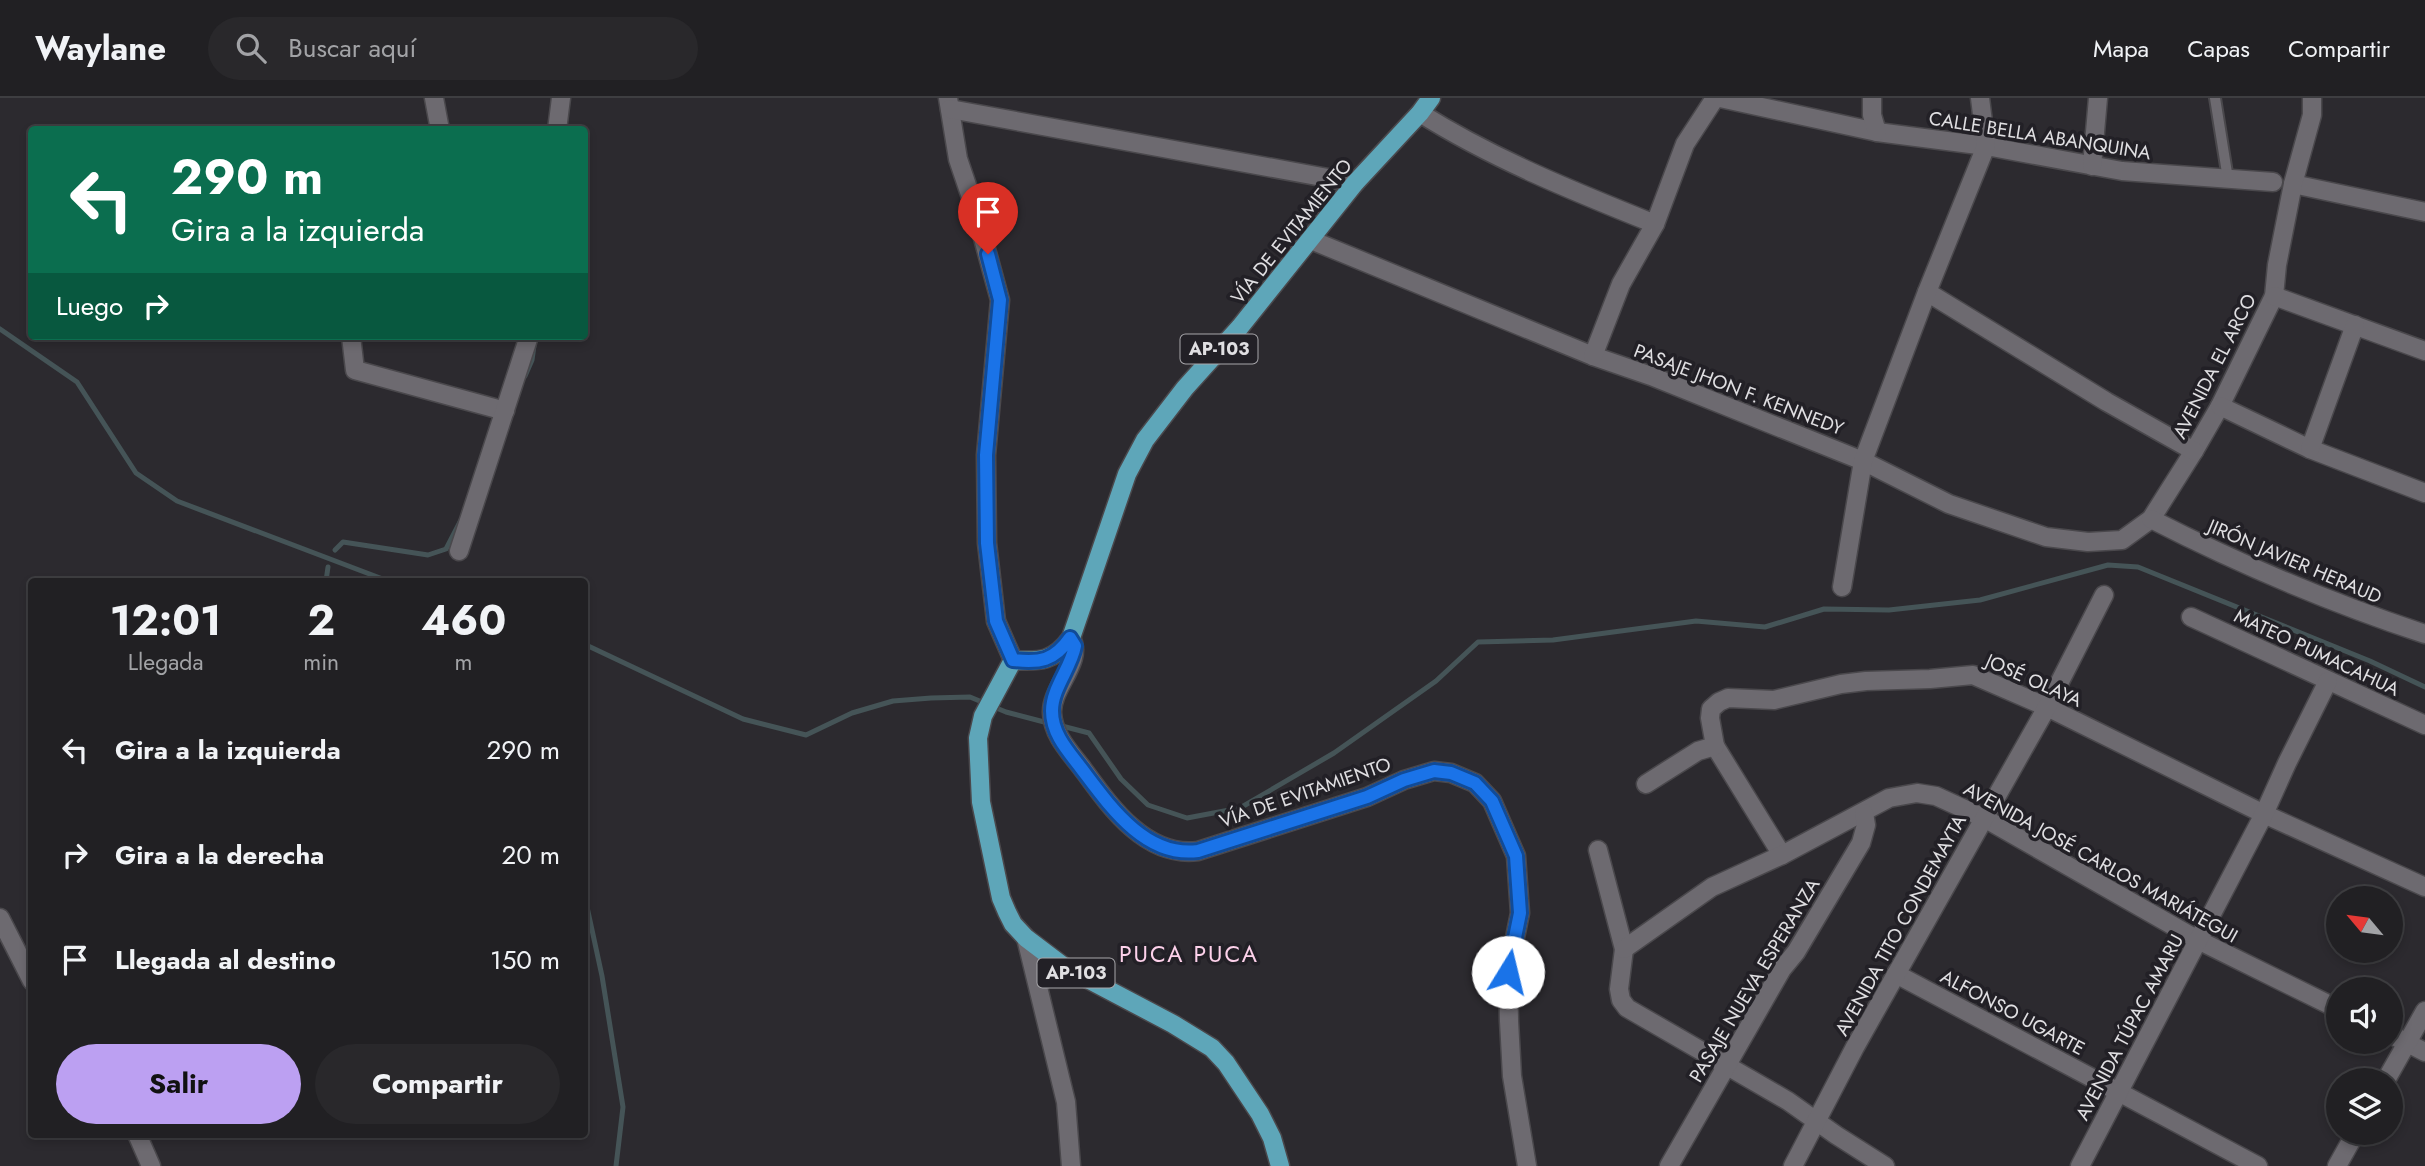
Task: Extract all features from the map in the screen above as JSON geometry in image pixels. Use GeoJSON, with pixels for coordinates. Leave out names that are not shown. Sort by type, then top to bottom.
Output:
{"type":"FeatureCollection","features":[{"type":"Feature","properties":{"kind":"main road","name":"VÍA DE EVITAMIENTO"},"geometry":{"type":"LineString","coordinates":[[1070,638],[1128,474],[1145,440],[1355,183],[1426,105]]}},
{"type":"Feature","properties":{"kind":"main road"},"geometry":{"type":"LineString","coordinates":[[1013,660],[1039,662],[1061,650],[1070,638]]}},
{"type":"Feature","properties":{"kind":"main road","name":"AP-103"},"geometry":{"type":"LineString","coordinates":[[1013,660],[983,716],[978,738],[981,802],[1004,905],[1013,924],[1026,938],[1063,965],[1212,1048],[1226,1063],[1260,1114],[1272,1138],[1280,1166]]}},
{"type":"Feature","properties":{"kind":"street"},"geometry":{"type":"LineString","coordinates":[[434,98],[439,126]]}},
{"type":"Feature","properties":{"kind":"street"},"geometry":{"type":"LineString","coordinates":[[558,126],[561,98]]}},
{"type":"Feature","properties":{"kind":"street"},"geometry":{"type":"LineString","coordinates":[[1593,356],[1621,284],[1655,224],[1685,144],[1718,98]]}},
{"type":"Feature","properties":{"kind":"street","name":"CALLE BELLA ABANQUINA"},"geometry":{"type":"LineString","coordinates":[[1718,98],[1877,132],[1986,146],[2122,171],[2273,182]]}},
{"type":"Feature","properties":{"kind":"street"},"geometry":{"type":"LineString","coordinates":[[1872,98],[1872,115],[1877,132]]}},
{"type":"Feature","properties":{"kind":"street"},"geometry":{"type":"LineString","coordinates":[[1842,587],[1863,461],[1986,146],[1980,98]]}},
{"type":"Feature","properties":{"kind":"street"},"geometry":{"type":"LineString","coordinates":[[2092,166],[2098,98]]}},
{"type":"Feature","properties":{"kind":"street","name":"AVENIDA EL ARCO"},"geometry":{"type":"LineString","coordinates":[[2151,519],[2220,406],[2274,296],[2277,265],[2293,184],[2312,115],[2312,98]]}},
{"type":"Feature","properties":{"kind":"street"},"geometry":{"type":"LineString","coordinates":[[1013,660],[996,621],[987,543],[986,455],[1000,300],[958,159],[949,104],[1355,183]]}},
{"type":"Feature","properties":{"kind":"street"},"geometry":{"type":"LineString","coordinates":[[1426,105],[1461,139],[1599,202],[1655,224]]}},
{"type":"Feature","properties":{"kind":"street"},"geometry":{"type":"LineString","coordinates":[[2293,184],[2425,212]]}},
{"type":"Feature","properties":{"kind":"street","name":"PASAJE JHON F. KENNEDY"},"geometry":{"type":"LineString","coordinates":[[1311,240],[1593,356],[1651,376],[1863,461],[1949,504],[2046,537],[2088,542],[2122,540],[2151,519]]}},
{"type":"Feature","properties":{"kind":"street"},"geometry":{"type":"LineString","coordinates":[[1927,292],[2107,402],[2194,451]]}},
{"type":"Feature","properties":{"kind":"street"},"geometry":{"type":"LineString","coordinates":[[2274,296],[2425,351]]}},
{"type":"Feature","properties":{"kind":"street"},"geometry":{"type":"LineString","coordinates":[[2310,449],[2355,326]]}},
{"type":"Feature","properties":{"kind":"street"},"geometry":{"type":"LineString","coordinates":[[351,340],[355,370],[505,411]]}},
{"type":"Feature","properties":{"kind":"street"},"geometry":{"type":"LineString","coordinates":[[459,551],[528,340]]}},
{"type":"Feature","properties":{"kind":"street"},"geometry":{"type":"LineString","coordinates":[[2220,406],[2310,449],[2425,493]]}},
{"type":"Feature","properties":{"kind":"street","name":"JIRÓN JAVIER HERAUD"},"geometry":{"type":"LineString","coordinates":[[2151,519],[2214,551],[2370,616],[2425,634]]}},
{"type":"Feature","properties":{"kind":"street","name":"AVENIDA TITO CONDEMAYTA"},"geometry":{"type":"LineString","coordinates":[[1793,1166],[1855,1047],[2047,707],[2104,595]]}},
{"type":"Feature","properties":{"kind":"street","name":"MATEO PUMACAHUA"},"geometry":{"type":"LineString","coordinates":[[2191,617],[2425,725]]}},
{"type":"Feature","properties":{"kind":"street","name":"VÍA DE EVITAMIENTO"},"geometry":{"type":"LineString","coordinates":[[1070,638],[1075,646],[1072,659],[1055,694],[1052,712],[1056,734],[1100,794],[1130,827],[1167,849],[1185,853],[1198,851],[1367,797],[1404,780],[1434,771],[1451,773],[1475,783],[1492,801],[1516,856],[1520,913],[1508,972],[1509,1021],[1512,1076],[1527,1166]]}},
{"type":"Feature","properties":{"kind":"street","name":"JOSÉ OLAYA"},"geometry":{"type":"LineString","coordinates":[[1715,746],[1711,709],[1728,698],[1774,699],[1866,681],[1973,675],[2047,707],[2264,814],[2425,887]]}},
{"type":"Feature","properties":{"kind":"street","name":"AVENIDA TÚPAC AMARU"},"geometry":{"type":"LineString","coordinates":[[2080,1166],[2264,814],[2328,681]]}},
{"type":"Feature","properties":{"kind":"street"},"geometry":{"type":"LineString","coordinates":[[1646,784],[1699,751],[1715,746],[1782,855]]}},
{"type":"Feature","properties":{"kind":"street","name":"AVENIDA JOSÉ CARLOS MARIÁTEGUI"},"geometry":{"type":"LineString","coordinates":[[1624,948],[1712,887],[1782,855],[1889,798],[1917,793],[1936,796],[1984,818],[2198,940],[2326,1003]]}},
{"type":"Feature","properties":{"kind":"street","name":"PASAJE NUEVA ESPERANZA"},"geometry":{"type":"LineString","coordinates":[[1669,1166],[1782,969],[1796,952],[1861,843],[1866,825],[1864,813]]}},
{"type":"Feature","properties":{"kind":"street"},"geometry":{"type":"LineString","coordinates":[[1598,850],[1624,948],[1619,989],[1621,1000],[1627,1008],[1788,1101],[1817,1123],[1885,1166]]}},
{"type":"Feature","properties":{"kind":"street"},"geometry":{"type":"LineString","coordinates":[[0,918],[28,973]]}},
{"type":"Feature","properties":{"kind":"street"},"geometry":{"type":"LineString","coordinates":[[1026,938],[1066,1102],[1071,1166]]}},
{"type":"Feature","properties":{"kind":"street","name":"ALFONSO UGARTE"},"geometry":{"type":"LineString","coordinates":[[1896,974],[2258,1166]]}},
{"type":"Feature","properties":{"kind":"street"},"geometry":{"type":"LineString","coordinates":[[2393,1068],[2425,1011]]}},
{"type":"Feature","properties":{"kind":"street"},"geometry":{"type":"LineString","coordinates":[[2403,1041],[2425,1052]]}},
{"type":"Feature","properties":{"kind":"street"},"geometry":{"type":"LineString","coordinates":[[139,1138],[151,1166]]}},
{"type":"Feature","properties":{"kind":"street"},"geometry":{"type":"LineString","coordinates":[[2337,1166],[2349,1145]]}},
{"type":"Feature","properties":{"kind":"lane"},"geometry":{"type":"LineString","coordinates":[[2215,98],[2228,179]]}},
{"type":"Feature","properties":{"kind":"waterway"},"geometry":{"type":"LineString","coordinates":[[0,329],[77,382],[136,473],[177,501],[380,578]]}},
{"type":"Feature","properties":{"kind":"waterway"},"geometry":{"type":"LineString","coordinates":[[525,376],[532,360],[534,346]]}},
{"type":"Feature","properties":{"kind":"waterway"},"geometry":{"type":"LineString","coordinates":[[335,550],[343,542],[428,555],[446,549],[461,520]]}},
{"type":"Feature","properties":{"kind":"waterway"},"geometry":{"type":"LineString","coordinates":[[1058,725],[1089,733],[1121,779],[1148,805],[1187,818],[1240,808],[1334,753],[1436,681],[1478,642],[1553,640],[1696,621],[1765,627],[1824,609],[1889,610],[1980,600],[2108,565],[2138,567],[2370,661],[2425,687]]}},
{"type":"Feature","properties":{"kind":"waterway"},"geometry":{"type":"LineString","coordinates":[[326,578],[328,567]]}},
{"type":"Feature","properties":{"kind":"waterway"},"geometry":{"type":"LineString","coordinates":[[588,646],[743,719],[806,735],[852,713],[893,701],[931,698],[970,697],[1006,712],[1048,723]]}},
{"type":"Feature","properties":{"kind":"waterway"},"geometry":{"type":"LineString","coordinates":[[588,911],[602,976],[623,1107],[616,1166]]}},
{"type":"Feature","properties":{"kind":"district","name":"PUCA PUCA"},"geometry":{"type":"Point","coordinates":[1189,954]}},
{"type":"Feature","properties":{"kind":"route"},"geometry":{"type":"LineString","coordinates":[[988,254],[1000,300],[986,455],[987,543],[996,621],[1013,660],[1039,662],[1061,650],[1070,638],[1075,646],[1072,659],[1055,694],[1052,712],[1056,734],[1068,751],[1100,794],[1130,827],[1167,849],[1185,853],[1367,797],[1404,780],[1434,771],[1451,773],[1475,783],[1492,801],[1516,856],[1520,913],[1508,972]]}}]}
